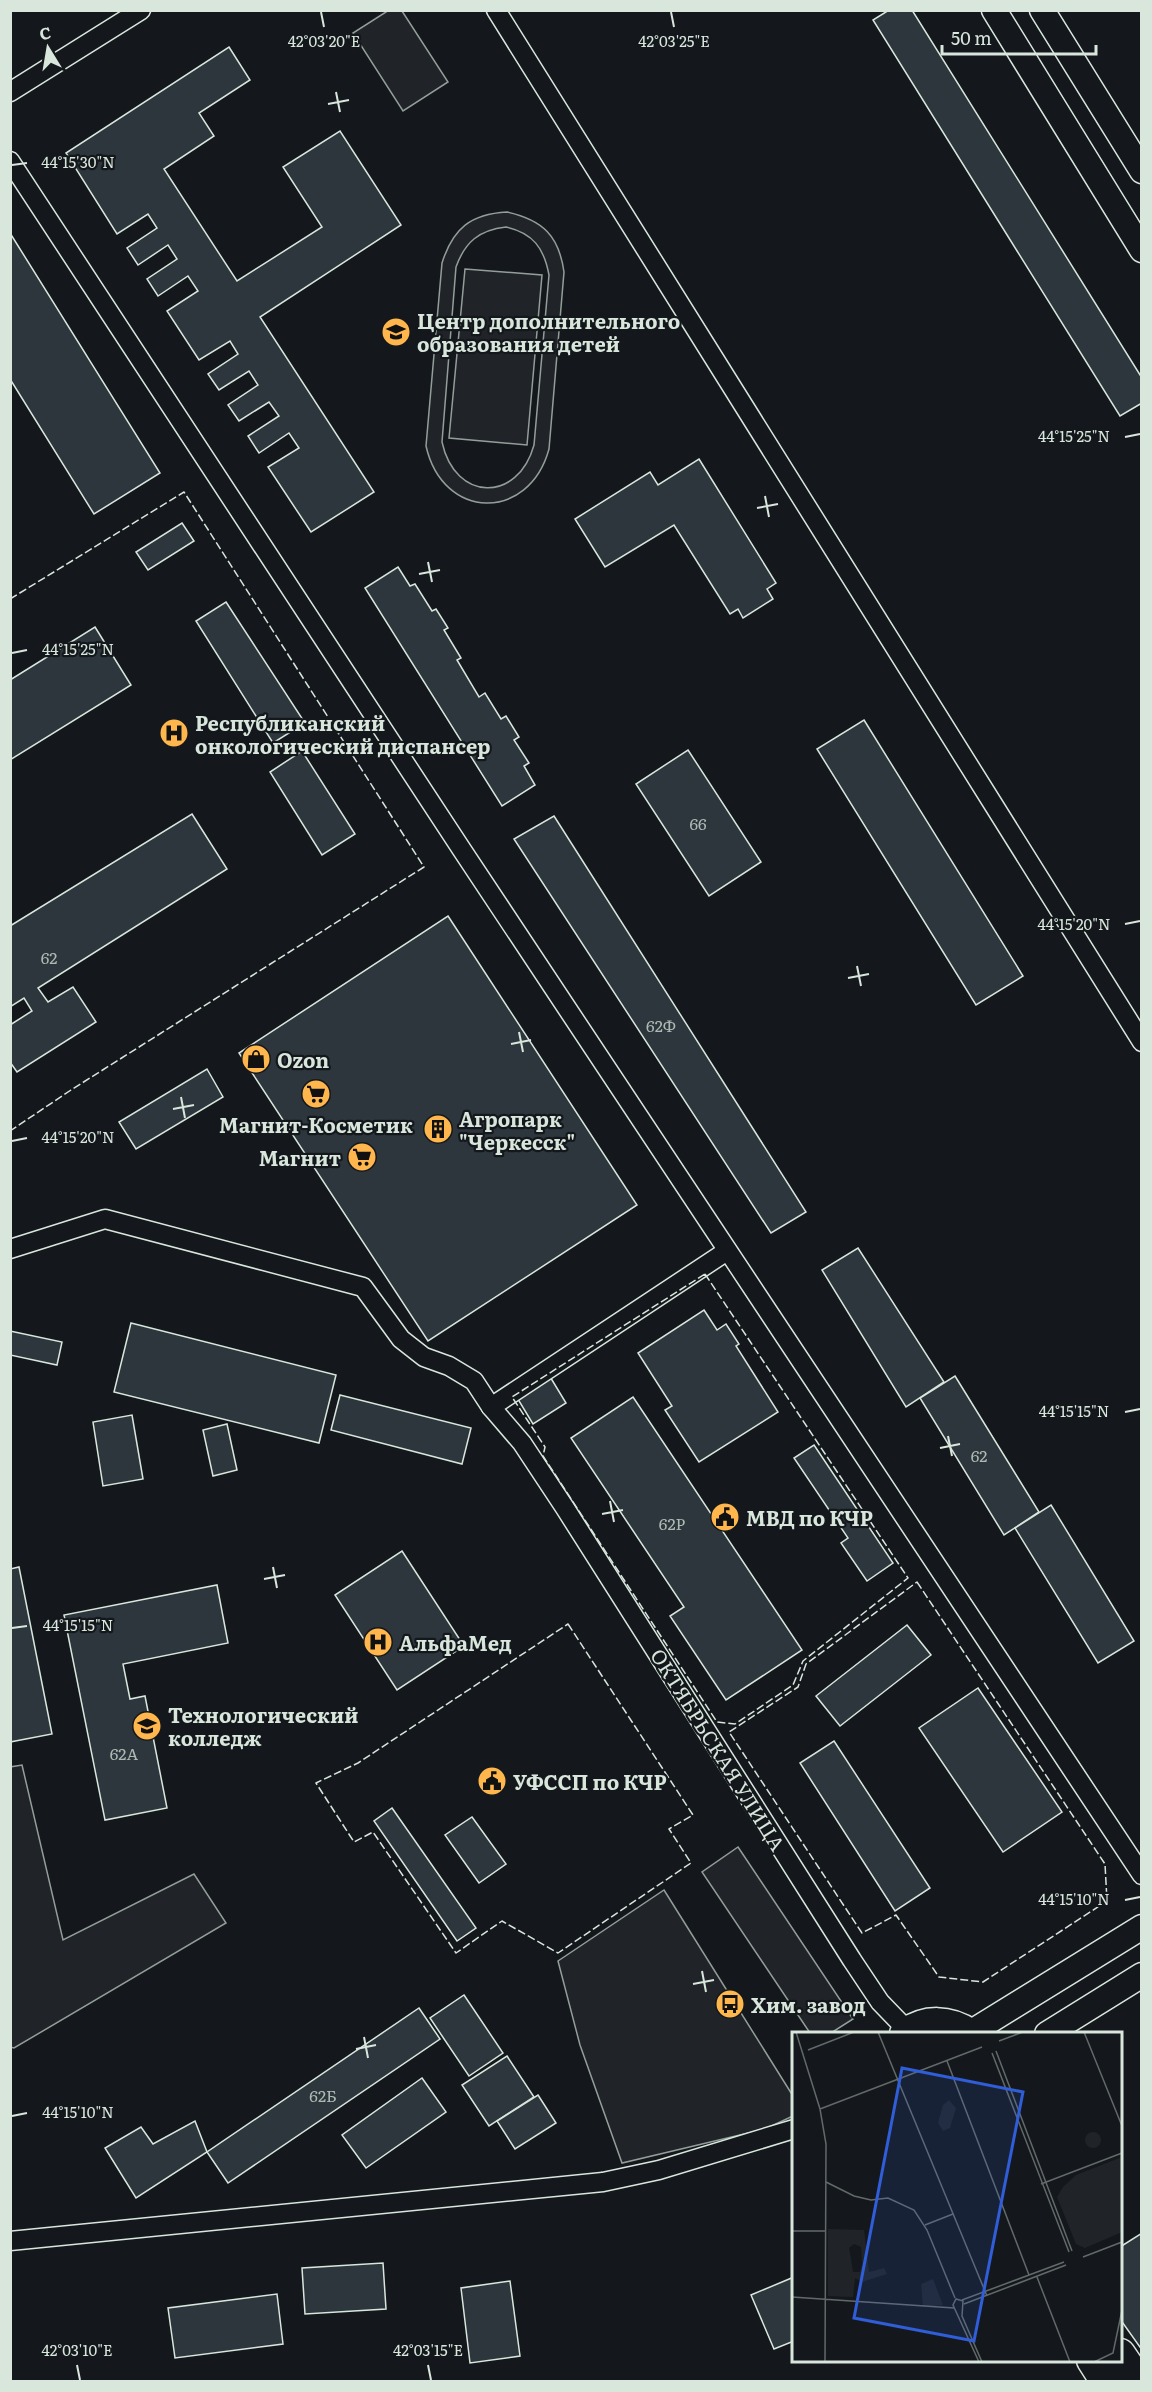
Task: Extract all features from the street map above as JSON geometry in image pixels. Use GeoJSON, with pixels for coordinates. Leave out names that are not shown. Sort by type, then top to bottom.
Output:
{"type":"FeatureCollection","features":[{"type":"Feature","properties":{"kind":"main road","name":"ОКТЯБРЬСКАЯ УЛИЦА"},"geometry":{"type":"LineString","coordinates":[[906,2032],[918,2025],[944,2023],[968,2032]]}},
{"type":"Feature","properties":{"kind":"main road"},"geometry":{"type":"LineString","coordinates":[[1122,2357],[1139,2382]]}},
{"type":"Feature","properties":{"kind":"main road"},"geometry":{"type":"LineString","coordinates":[[1093,2362],[1106,2382]]}},
{"type":"Feature","properties":{"kind":"street"},"geometry":{"type":"LineString","coordinates":[[10,92],[141,10]]}},
{"type":"Feature","properties":{"kind":"street"},"geometry":{"type":"LineString","coordinates":[[496,10],[1142,1042]]}},
{"type":"Feature","properties":{"kind":"street"},"geometry":{"type":"LineString","coordinates":[[994,10],[1142,250]]}},
{"type":"Feature","properties":{"kind":"street"},"geometry":{"type":"LineString","coordinates":[[1042,10],[1142,171]]}},
{"type":"Feature","properties":{"kind":"street"},"geometry":{"type":"LineString","coordinates":[[10,162],[727,1251],[1142,1875]]}},
{"type":"Feature","properties":{"kind":"street","name":"ОКТЯБРЬСКАЯ УЛИЦА"},"geometry":{"type":"LineString","coordinates":[[10,1249],[105,1219],[363,1287],[401,1339],[424,1357],[449,1366],[474,1381],[491,1407],[522,1443],[852,1960],[880,2002],[906,2032]]}},
{"type":"Feature","properties":{"kind":"street"},"geometry":{"type":"LineString","coordinates":[[491,1407],[727,1251]]}},
{"type":"Feature","properties":{"kind":"street"},"geometry":{"type":"LineString","coordinates":[[972,2032],[1142,1927]]}},
{"type":"Feature","properties":{"kind":"street"},"geometry":{"type":"LineString","coordinates":[[1050,2032],[1142,1975]]}},
{"type":"Feature","properties":{"kind":"street"},"geometry":{"type":"LineString","coordinates":[[10,2241],[603,2182],[659,2170],[792,2130]]}},
{"type":"Feature","properties":{"kind":"shaded area"},"geometry":{"type":"Polygon","coordinates":[[[389,10],[402,11],[448,82],[403,111],[353,33],[389,10]]]}},
{"type":"Feature","properties":{"kind":"shaded area"},"geometry":{"type":"Polygon","coordinates":[[[507,212],[520,215],[540,225],[553,239],[562,259],[564,272],[549,449],[539,473],[524,490],[506,500],[486,503],[467,499],[450,488],[435,471],[426,446],[442,263],[452,241],[465,225],[494,213],[507,212]],[[506,227],[481,234],[469,244],[456,267],[442,442],[449,462],[460,476],[473,485],[487,488],[501,485],[515,477],[526,464],[534,445],[549,275],[544,257],[536,243],[506,227]]]}},
{"type":"Feature","properties":{"kind":"shaded area"},"geometry":{"type":"Polygon","coordinates":[[[465,269],[542,275],[527,445],[449,438],[465,269]]]}},
{"type":"Feature","properties":{"kind":"shaded area"},"geometry":{"type":"Polygon","coordinates":[[[22,1765],[63,1940],[194,1874],[226,1923],[14,2048],[10,2047],[10,1767],[22,1765]]]}},
{"type":"Feature","properties":{"kind":"shaded area"},"geometry":{"type":"Polygon","coordinates":[[[738,1847],[853,2019],[833,2032],[809,2032],[702,1872],[738,1847]]]}},
{"type":"Feature","properties":{"kind":"shaded area"},"geometry":{"type":"Polygon","coordinates":[[[664,1890],[792,2094],[792,2116],[765,2129],[622,2163],[580,2045],[558,1961],[664,1890]]]}},
{"type":"Feature","properties":{"kind":"building"},"geometry":{"type":"Polygon","coordinates":[[[889,10],[912,10],[1142,378],[1142,403],[1120,416],[873,20],[889,10]]]}},
{"type":"Feature","properties":{"kind":"building"},"geometry":{"type":"Polygon","coordinates":[[[229,47],[250,80],[199,113],[214,136],[164,169],[237,281],[322,227],[283,167],[340,131],[401,225],[260,317],[374,492],[311,532],[268,467],[299,448],[289,433],[259,453],[248,436],[279,416],[269,402],[239,421],[228,405],[258,385],[249,371],[219,390],[208,374],[238,354],[230,341],[199,360],[167,311],[198,291],[188,276],[158,296],[147,279],[177,259],[168,245],[138,265],[127,248],[157,228],[148,214],[117,234],[66,153],[229,47]]]}},
{"type":"Feature","properties":{"kind":"building"},"geometry":{"type":"Polygon","coordinates":[[[10,233],[160,473],[94,514],[10,379],[10,233]]]}},
{"type":"Feature","properties":{"kind":"building"},"geometry":{"type":"Polygon","coordinates":[[[699,459],[776,583],[767,589],[773,599],[743,618],[738,609],[730,614],[674,525],[605,567],[575,519],[650,472],[658,485],[699,459]]]}},
{"type":"Feature","properties":{"kind":"building"},"geometry":{"type":"Polygon","coordinates":[[[182,523],[194,541],[148,570],[136,552],[182,523]]]}},
{"type":"Feature","properties":{"kind":"building"},"geometry":{"type":"Polygon","coordinates":[[[398,567],[410,586],[415,584],[432,611],[436,609],[448,628],[444,630],[461,658],[457,660],[479,697],[485,693],[501,719],[506,716],[519,737],[514,740],[529,763],[524,766],[535,785],[502,806],[365,588],[398,567]]]}},
{"type":"Feature","properties":{"kind":"building"},"geometry":{"type":"Polygon","coordinates":[[[226,602],[305,723],[273,743],[196,621],[226,602]]]}},
{"type":"Feature","properties":{"kind":"building"},"geometry":{"type":"Polygon","coordinates":[[[95,627],[131,685],[10,760],[10,680],[95,627]]]}},
{"type":"Feature","properties":{"kind":"building"},"geometry":{"type":"Polygon","coordinates":[[[864,720],[1023,976],[976,1005],[817,749],[864,720]]]}},
{"type":"Feature","properties":{"kind":"building"},"geometry":{"type":"Polygon","coordinates":[[[688,750],[761,862],[709,896],[636,784],[688,750]]]}},
{"type":"Feature","properties":{"kind":"building"},"geometry":{"type":"Polygon","coordinates":[[[302,751],[355,834],[322,855],[270,772],[302,751]]]}},
{"type":"Feature","properties":{"kind":"building","name":"Республиканский онкологический диспансер"},"geometry":{"type":"Polygon","coordinates":[[[192,814],[227,869],[38,988],[48,1002],[73,987],[96,1022],[17,1072],[10,1062],[10,1025],[32,1011],[24,998],[10,1007],[10,926],[192,814]]]}},
{"type":"Feature","properties":{"kind":"building"},"geometry":{"type":"Polygon","coordinates":[[[554,816],[806,1212],[771,1233],[514,839],[554,816]]]}},
{"type":"Feature","properties":{"kind":"building","name":"Агропарк \"Черкесск\""},"geometry":{"type":"Polygon","coordinates":[[[448,916],[637,1205],[428,1341],[239,1053],[448,916]]]}},
{"type":"Feature","properties":{"kind":"building"},"geometry":{"type":"Polygon","coordinates":[[[207,1069],[223,1097],[136,1149],[119,1122],[207,1069]]]}},
{"type":"Feature","properties":{"kind":"building"},"geometry":{"type":"Polygon","coordinates":[[[858,1248],[944,1382],[906,1407],[822,1270],[858,1248]]]}},
{"type":"Feature","properties":{"kind":"building"},"geometry":{"type":"Polygon","coordinates":[[[704,1310],[717,1330],[726,1324],[739,1344],[736,1346],[778,1412],[699,1462],[665,1410],[672,1406],[638,1353],[704,1310]]]}},
{"type":"Feature","properties":{"kind":"building"},"geometry":{"type":"Polygon","coordinates":[[[131,1323],[336,1375],[319,1443],[114,1392],[131,1323]]]}},
{"type":"Feature","properties":{"kind":"building"},"geometry":{"type":"Polygon","coordinates":[[[10,1331],[62,1342],[57,1365],[10,1355],[10,1331]]]}},
{"type":"Feature","properties":{"kind":"building"},"geometry":{"type":"Polygon","coordinates":[[[549,1375],[566,1403],[533,1424],[516,1396],[549,1375]]]}},
{"type":"Feature","properties":{"kind":"building"},"geometry":{"type":"Polygon","coordinates":[[[955,1376],[1039,1512],[1004,1535],[920,1398],[955,1376]]]}},
{"type":"Feature","properties":{"kind":"building"},"geometry":{"type":"Polygon","coordinates":[[[340,1395],[471,1428],[462,1464],[331,1430],[340,1395]]]}},
{"type":"Feature","properties":{"kind":"building"},"geometry":{"type":"Polygon","coordinates":[[[633,1397],[802,1650],[726,1700],[670,1616],[684,1607],[571,1438],[633,1397]]]}},
{"type":"Feature","properties":{"kind":"building"},"geometry":{"type":"Polygon","coordinates":[[[132,1415],[143,1479],[103,1486],[93,1422],[132,1415]]]}},
{"type":"Feature","properties":{"kind":"building"},"geometry":{"type":"Polygon","coordinates":[[[227,1424],[237,1470],[213,1476],[203,1430],[227,1424]]]}},
{"type":"Feature","properties":{"kind":"building"},"geometry":{"type":"Polygon","coordinates":[[[814,1445],[893,1563],[867,1581],[841,1543],[848,1538],[794,1458],[814,1445]]]}},
{"type":"Feature","properties":{"kind":"building"},"geometry":{"type":"Polygon","coordinates":[[[1051,1505],[1134,1641],[1098,1663],[1015,1528],[1051,1505]]]}},
{"type":"Feature","properties":{"kind":"building"},"geometry":{"type":"Polygon","coordinates":[[[402,1551],[464,1646],[397,1690],[335,1595],[402,1551]]]}},
{"type":"Feature","properties":{"kind":"building"},"geometry":{"type":"Polygon","coordinates":[[[19,1567],[52,1734],[10,1742],[10,1569],[19,1567]]]}},
{"type":"Feature","properties":{"kind":"building"},"geometry":{"type":"Polygon","coordinates":[[[217,1585],[228,1643],[123,1664],[130,1699],[145,1696],[167,1808],[105,1820],[64,1615],[217,1585]]]}},
{"type":"Feature","properties":{"kind":"building"},"geometry":{"type":"Polygon","coordinates":[[[907,1625],[931,1655],[840,1726],[816,1696],[907,1625]]]}},
{"type":"Feature","properties":{"kind":"building"},"geometry":{"type":"Polygon","coordinates":[[[978,1688],[1062,1812],[1003,1852],[919,1728],[978,1688]]]}},
{"type":"Feature","properties":{"kind":"building"},"geometry":{"type":"Polygon","coordinates":[[[834,1741],[930,1888],[895,1911],[800,1763],[834,1741]]]}},
{"type":"Feature","properties":{"kind":"building"},"geometry":{"type":"Polygon","coordinates":[[[392,1808],[476,1928],[457,1941],[374,1821],[392,1808]]]}},
{"type":"Feature","properties":{"kind":"building"},"geometry":{"type":"Polygon","coordinates":[[[472,1817],[506,1864],[479,1883],[445,1835],[472,1817]]]}},
{"type":"Feature","properties":{"kind":"building"},"geometry":{"type":"Polygon","coordinates":[[[464,1995],[503,2053],[469,2076],[430,2018],[464,1995]]]}},
{"type":"Feature","properties":{"kind":"building"},"geometry":{"type":"Polygon","coordinates":[[[419,2008],[440,2039],[228,2183],[207,2152],[419,2008]]]}},
{"type":"Feature","properties":{"kind":"building"},"geometry":{"type":"Polygon","coordinates":[[[507,2056],[534,2097],[489,2126],[462,2085],[507,2056]]]}},
{"type":"Feature","properties":{"kind":"building"},"geometry":{"type":"Polygon","coordinates":[[[422,2078],[446,2112],[366,2168],[342,2135],[422,2078]]]}},
{"type":"Feature","properties":{"kind":"building"},"geometry":{"type":"Polygon","coordinates":[[[538,2095],[556,2123],[515,2149],[497,2121],[538,2095]]]}},
{"type":"Feature","properties":{"kind":"building"},"geometry":{"type":"Polygon","coordinates":[[[195,2121],[207,2152],[136,2198],[105,2148],[141,2127],[153,2144],[195,2121]]]}},
{"type":"Feature","properties":{"kind":"building"},"geometry":{"type":"Polygon","coordinates":[[[1142,2233],[1142,2350],[1122,2322],[1122,2246],[1142,2233]]]}},
{"type":"Feature","properties":{"kind":"building"},"geometry":{"type":"Polygon","coordinates":[[[383,2263],[386,2309],[305,2314],[302,2268],[383,2263]]]}},
{"type":"Feature","properties":{"kind":"building"},"geometry":{"type":"Polygon","coordinates":[[[792,2278],[792,2342],[774,2349],[751,2295],[792,2278]]]}},
{"type":"Feature","properties":{"kind":"building"},"geometry":{"type":"Polygon","coordinates":[[[510,2281],[520,2356],[470,2363],[461,2288],[510,2281]]]}},
{"type":"Feature","properties":{"kind":"building"},"geometry":{"type":"Polygon","coordinates":[[[277,2294],[283,2344],[175,2358],[168,2308],[277,2294]]]}},
{"type":"Feature","properties":{"kind":"fence"},"geometry":{"type":"LineString","coordinates":[[10,599],[184,492],[424,867],[10,1131]]}},
{"type":"Feature","properties":{"kind":"fence"},"geometry":{"type":"LineString","coordinates":[[705,1274],[908,1578],[803,1661],[793,1685],[735,1724],[717,1722],[543,1456],[545,1447],[512,1397],[705,1274]]}},
{"type":"Feature","properties":{"kind":"fence"},"geometry":{"type":"LineString","coordinates":[[917,1582],[1105,1864],[1107,1901],[983,1982],[939,1977],[896,1915],[862,1933],[729,1732],[798,1687],[806,1664],[917,1582]]}},
{"type":"Feature","properties":{"kind":"fence"},"geometry":{"type":"LineString","coordinates":[[568,1624],[693,1815],[669,1829],[691,1863],[558,1953],[502,1921],[456,1953],[373,1832],[354,1842],[316,1783],[358,1763],[568,1624]]}},
{"type":"Feature","properties":{"kind":"place","name":"Центр дополнительного образования детей"},"geometry":{"type":"Point","coordinates":[396,332]}},
{"type":"Feature","properties":{"kind":"place","name":"Республиканский онкологический диспансер"},"geometry":{"type":"Point","coordinates":[174,733]}},
{"type":"Feature","properties":{"kind":"place","name":"Ozon"},"geometry":{"type":"Point","coordinates":[256,1059]}},
{"type":"Feature","properties":{"kind":"place","name":"Магнит-Косметик"},"geometry":{"type":"Point","coordinates":[316,1094]}},
{"type":"Feature","properties":{"kind":"place","name":"Агропарк \"Черкесск\""},"geometry":{"type":"Point","coordinates":[438,1129]}},
{"type":"Feature","properties":{"kind":"place","name":"Магнит"},"geometry":{"type":"Point","coordinates":[362,1157]}},
{"type":"Feature","properties":{"kind":"place","name":"МВД по КЧР"},"geometry":{"type":"Point","coordinates":[725,1517]}},
{"type":"Feature","properties":{"kind":"place","name":"АльфаМед"},"geometry":{"type":"Point","coordinates":[378,1642]}},
{"type":"Feature","properties":{"kind":"place","name":"Технологический колледж"},"geometry":{"type":"Point","coordinates":[147,1726]}},
{"type":"Feature","properties":{"kind":"place","name":"УФССП по КЧР"},"geometry":{"type":"Point","coordinates":[492,1781]}},
{"type":"Feature","properties":{"kind":"place","name":"Хим. завод"},"geometry":{"type":"Point","coordinates":[730,2004]}}]}
